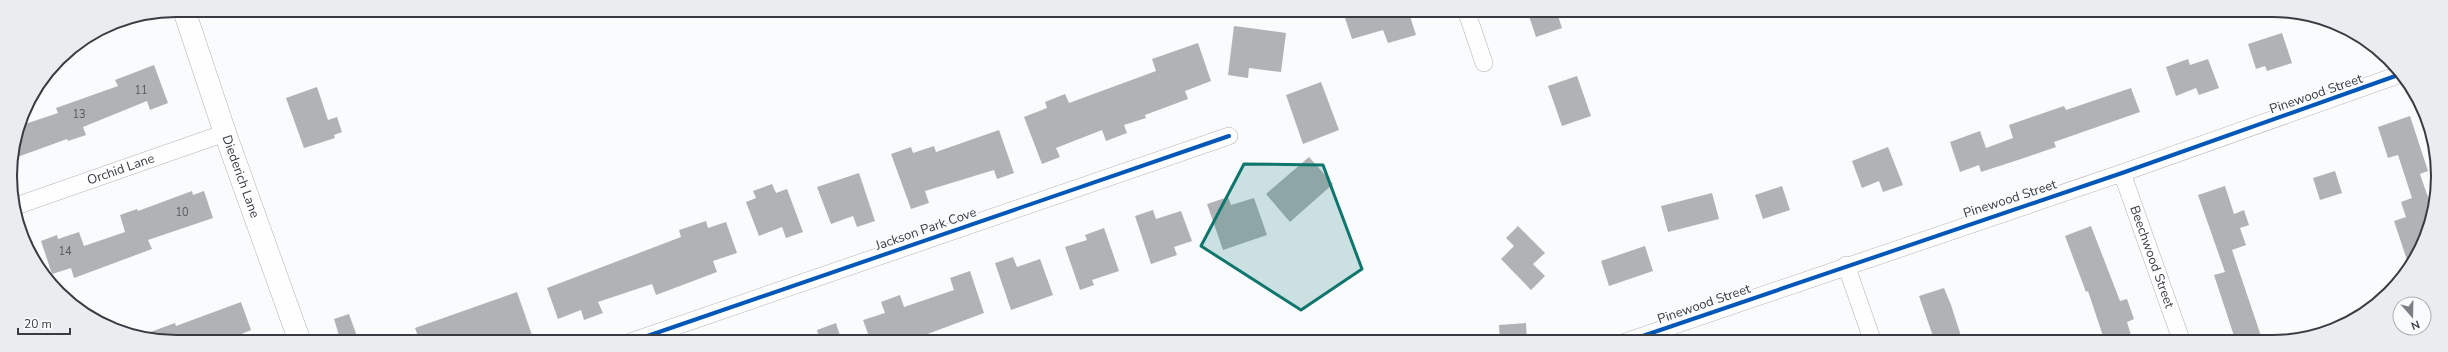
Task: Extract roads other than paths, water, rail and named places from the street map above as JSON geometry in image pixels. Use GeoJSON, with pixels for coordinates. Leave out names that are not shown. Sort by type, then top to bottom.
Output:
{"type":"FeatureCollection","features":[{"type":"Feature","properties":{"kind":"street","name":"Diederich Lane"},"geometry":{"type":"LineString","coordinates":[[186,17],[225,133],[297,335]]}},
{"type":"Feature","properties":{"kind":"street"},"geometry":{"type":"LineString","coordinates":[[1468,17],[1484,63]]}},
{"type":"Feature","properties":{"kind":"street","name":"Pinewood Street"},"geometry":{"type":"LineString","coordinates":[[1645,335],[1846,265],[2122,173],[2396,76]]}},
{"type":"Feature","properties":{"kind":"street","name":"Orchid Lane"},"geometry":{"type":"LineString","coordinates":[[20,205],[225,133]]}},
{"type":"Feature","properties":{"kind":"street","name":"Jackson Park Cove"},"geometry":{"type":"LineString","coordinates":[[650,335],[1229,136]]}},
{"type":"Feature","properties":{"kind":"street","name":"Beechwood Street"},"geometry":{"type":"LineString","coordinates":[[2122,173],[2180,335]]}},
{"type":"Feature","properties":{"kind":"street"},"geometry":{"type":"LineString","coordinates":[[1846,265],[1871,335]]}}]}
